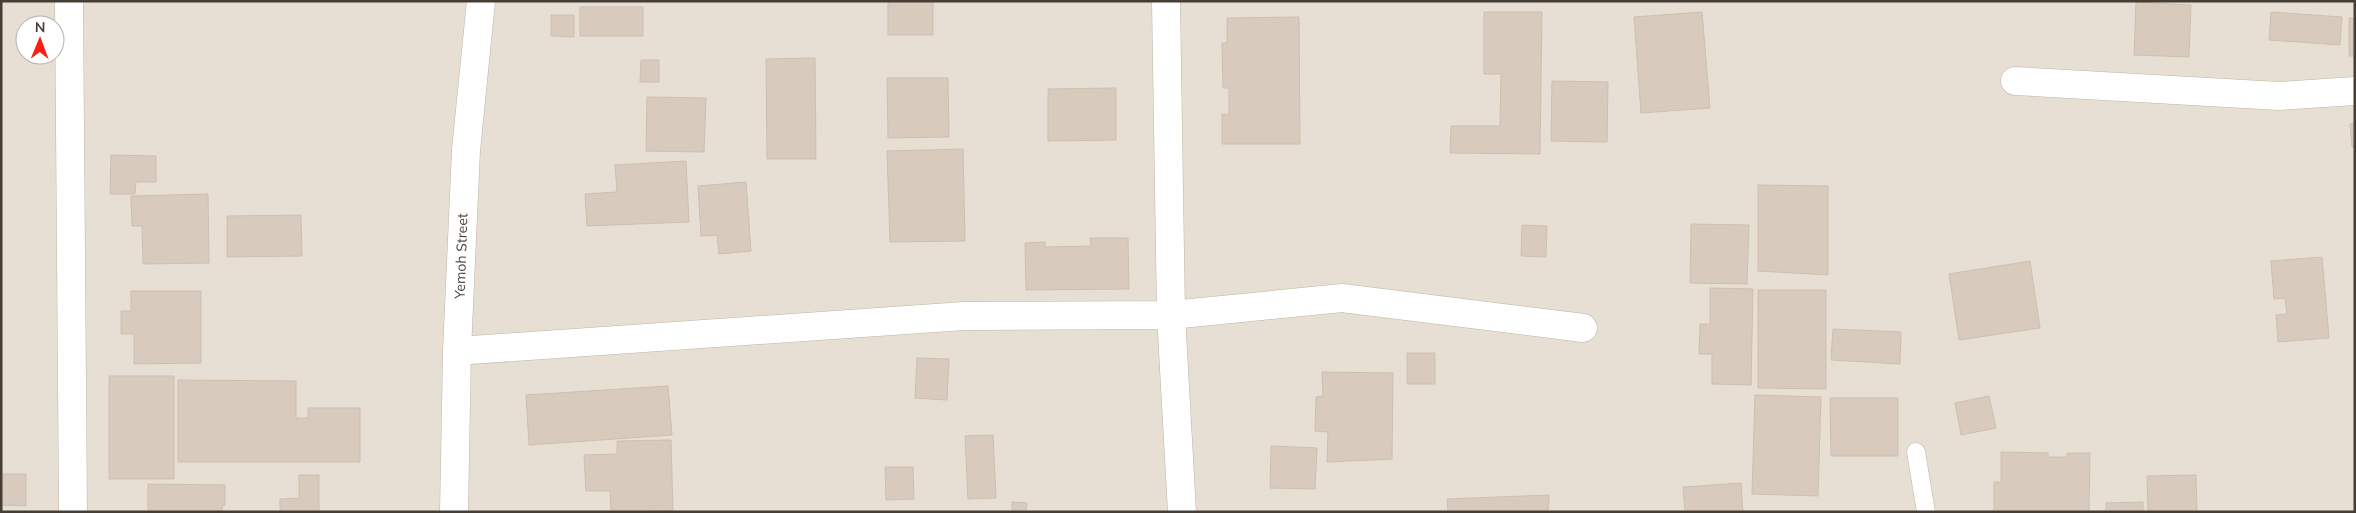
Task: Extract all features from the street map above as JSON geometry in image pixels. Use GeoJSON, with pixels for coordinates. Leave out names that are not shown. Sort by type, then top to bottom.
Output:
{"type":"FeatureCollection","features":[{"type":"Feature","properties":{"kind":"street"},"geometry":{"type":"LineString","coordinates":[[69,1],[73,512]]}},
{"type":"Feature","properties":{"kind":"street","name":"Yemoh Street"},"geometry":{"type":"LineString","coordinates":[[454,512],[466,150],[481,1]]}},
{"type":"Feature","properties":{"kind":"street"},"geometry":{"type":"LineString","coordinates":[[1166,1],[1171,315],[1182,512]]}},
{"type":"Feature","properties":{"kind":"street"},"geometry":{"type":"LineString","coordinates":[[2015,82],[2280,96],[2355,91]]}},
{"type":"Feature","properties":{"kind":"street"},"geometry":{"type":"LineString","coordinates":[[458,351],[964,316],[1171,315],[1342,298],[1582,328]]}},
{"type":"Feature","properties":{"kind":"lane"},"geometry":{"type":"LineString","coordinates":[[1916,452],[1926,512]]}},
{"type":"Feature","properties":{"kind":"shaded area"},"geometry":{"type":"Polygon","coordinates":[[[1,1],[2355,1],[2355,512],[1,512],[1,1]]]}},
{"type":"Feature","properties":{"kind":"building"},"geometry":{"type":"Polygon","coordinates":[[[888,1],[933,1],[933,35],[888,35],[888,1]]]}},
{"type":"Feature","properties":{"kind":"building"},"geometry":{"type":"Polygon","coordinates":[[[2136,2],[2191,5],[2189,57],[2134,55],[2136,2]]]}},
{"type":"Feature","properties":{"kind":"building"},"geometry":{"type":"Polygon","coordinates":[[[580,7],[643,7],[643,36],[580,36],[580,7]]]}},
{"type":"Feature","properties":{"kind":"building"},"geometry":{"type":"Polygon","coordinates":[[[1484,12],[1542,12],[1540,154],[1450,153],[1451,126],[1500,126],[1501,74],[1484,74],[1484,12]]]}},
{"type":"Feature","properties":{"kind":"building"},"geometry":{"type":"Polygon","coordinates":[[[1702,12],[1710,108],[1641,113],[1634,17],[1702,12]]]}},
{"type":"Feature","properties":{"kind":"building"},"geometry":{"type":"Polygon","coordinates":[[[2271,12],[2342,17],[2340,45],[2269,40],[2271,12]]]}},
{"type":"Feature","properties":{"kind":"building"},"geometry":{"type":"Polygon","coordinates":[[[551,15],[574,15],[574,37],[551,36],[551,15]]]}},
{"type":"Feature","properties":{"kind":"building"},"geometry":{"type":"Polygon","coordinates":[[[1299,17],[1300,144],[1222,144],[1222,114],[1229,115],[1229,88],[1223,88],[1222,43],[1227,43],[1227,18],[1299,17]]]}},
{"type":"Feature","properties":{"kind":"building"},"geometry":{"type":"Polygon","coordinates":[[[2349,18],[2355,18],[2355,56],[2349,56],[2349,18]]]}},
{"type":"Feature","properties":{"kind":"building"},"geometry":{"type":"Polygon","coordinates":[[[815,58],[816,159],[767,159],[766,59],[815,58]]]}},
{"type":"Feature","properties":{"kind":"building"},"geometry":{"type":"Polygon","coordinates":[[[641,60],[659,60],[659,82],[640,82],[641,60]]]}},
{"type":"Feature","properties":{"kind":"building"},"geometry":{"type":"Polygon","coordinates":[[[887,78],[948,78],[949,137],[888,138],[887,78]]]}},
{"type":"Feature","properties":{"kind":"building"},"geometry":{"type":"Polygon","coordinates":[[[1552,81],[1608,82],[1607,142],[1551,141],[1552,81]]]}},
{"type":"Feature","properties":{"kind":"building"},"geometry":{"type":"Polygon","coordinates":[[[1116,88],[1116,140],[1048,141],[1048,89],[1116,88]]]}},
{"type":"Feature","properties":{"kind":"building"},"geometry":{"type":"Polygon","coordinates":[[[647,97],[706,98],[704,152],[646,151],[647,97]]]}},
{"type":"Feature","properties":{"kind":"building"},"geometry":{"type":"Polygon","coordinates":[[[2355,123],[2355,147],[2352,147],[2350,124],[2355,123]]]}},
{"type":"Feature","properties":{"kind":"building"},"geometry":{"type":"Polygon","coordinates":[[[963,149],[965,241],[890,242],[887,151],[963,149]]]}},
{"type":"Feature","properties":{"kind":"building"},"geometry":{"type":"Polygon","coordinates":[[[111,155],[156,156],[156,182],[136,182],[135,194],[110,194],[111,155]]]}},
{"type":"Feature","properties":{"kind":"building"},"geometry":{"type":"Polygon","coordinates":[[[686,161],[689,222],[587,226],[585,194],[617,192],[615,165],[686,161]]]}},
{"type":"Feature","properties":{"kind":"building"},"geometry":{"type":"Polygon","coordinates":[[[746,182],[751,251],[719,254],[717,235],[701,236],[698,186],[746,182]]]}},
{"type":"Feature","properties":{"kind":"building"},"geometry":{"type":"Polygon","coordinates":[[[1758,185],[1828,186],[1828,275],[1758,271],[1758,185]]]}},
{"type":"Feature","properties":{"kind":"building"},"geometry":{"type":"Polygon","coordinates":[[[208,194],[209,263],[143,264],[142,226],[132,226],[131,196],[208,194]]]}},
{"type":"Feature","properties":{"kind":"building"},"geometry":{"type":"Polygon","coordinates":[[[301,215],[302,256],[227,257],[227,216],[301,215]]]}},
{"type":"Feature","properties":{"kind":"building"},"geometry":{"type":"Polygon","coordinates":[[[1691,224],[1749,225],[1747,284],[1690,283],[1691,224]]]}},
{"type":"Feature","properties":{"kind":"building"},"geometry":{"type":"Polygon","coordinates":[[[1522,225],[1547,226],[1546,257],[1521,256],[1522,225]]]}},
{"type":"Feature","properties":{"kind":"building"},"geometry":{"type":"Polygon","coordinates":[[[1090,238],[1128,238],[1129,289],[1026,290],[1025,243],[1045,242],[1045,247],[1091,246],[1090,238]]]}},
{"type":"Feature","properties":{"kind":"building"},"geometry":{"type":"Polygon","coordinates":[[[2322,257],[2329,338],[2278,342],[2276,315],[2287,314],[2285,298],[2274,299],[2271,261],[2322,257]]]}},
{"type":"Feature","properties":{"kind":"building"},"geometry":{"type":"Polygon","coordinates":[[[2030,261],[2040,328],[1959,340],[1949,274],[2030,261]]]}},
{"type":"Feature","properties":{"kind":"building"},"geometry":{"type":"Polygon","coordinates":[[[1710,288],[1753,289],[1751,385],[1712,384],[1712,354],[1699,354],[1700,324],[1710,324],[1710,288]]]}},
{"type":"Feature","properties":{"kind":"building"},"geometry":{"type":"Polygon","coordinates":[[[1758,290],[1826,290],[1826,389],[1758,388],[1758,290]]]}},
{"type":"Feature","properties":{"kind":"building"},"geometry":{"type":"Polygon","coordinates":[[[131,291],[201,291],[201,363],[134,364],[134,334],[121,334],[121,311],[131,311],[131,291]]]}},
{"type":"Feature","properties":{"kind":"building"},"geometry":{"type":"Polygon","coordinates":[[[1833,329],[1901,332],[1900,364],[1831,360],[1833,329]]]}},
{"type":"Feature","properties":{"kind":"building"},"geometry":{"type":"Polygon","coordinates":[[[1407,353],[1435,353],[1435,384],[1407,384],[1407,353]]]}},
{"type":"Feature","properties":{"kind":"building"},"geometry":{"type":"Polygon","coordinates":[[[917,358],[949,359],[947,400],[915,398],[917,358]]]}},
{"type":"Feature","properties":{"kind":"building"},"geometry":{"type":"Polygon","coordinates":[[[1322,372],[1393,373],[1392,459],[1327,462],[1328,432],[1315,431],[1316,397],[1323,396],[1322,372]]]}},
{"type":"Feature","properties":{"kind":"building"},"geometry":{"type":"Polygon","coordinates":[[[109,376],[174,376],[174,479],[109,479],[109,376]]]}},
{"type":"Feature","properties":{"kind":"building"},"geometry":{"type":"Polygon","coordinates":[[[178,380],[296,381],[296,418],[308,418],[308,408],[360,408],[360,462],[178,462],[178,380]]]}},
{"type":"Feature","properties":{"kind":"building"},"geometry":{"type":"Polygon","coordinates":[[[668,386],[672,435],[529,445],[526,395],[668,386]]]}},
{"type":"Feature","properties":{"kind":"building"},"geometry":{"type":"Polygon","coordinates":[[[1755,395],[1821,397],[1818,496],[1752,494],[1755,395]]]}},
{"type":"Feature","properties":{"kind":"building"},"geometry":{"type":"Polygon","coordinates":[[[1989,396],[1996,428],[1961,435],[1955,403],[1989,396]]]}},
{"type":"Feature","properties":{"kind":"building"},"geometry":{"type":"Polygon","coordinates":[[[1830,398],[1898,398],[1898,456],[1831,456],[1830,398]]]}},
{"type":"Feature","properties":{"kind":"building"},"geometry":{"type":"Polygon","coordinates":[[[993,435],[996,498],[968,499],[965,436],[993,435]]]}},
{"type":"Feature","properties":{"kind":"building"},"geometry":{"type":"Polygon","coordinates":[[[671,440],[673,511],[611,512],[610,491],[586,491],[584,455],[617,454],[617,441],[671,440]]]}},
{"type":"Feature","properties":{"kind":"building"},"geometry":{"type":"Polygon","coordinates":[[[1271,446],[1317,448],[1315,489],[1270,488],[1271,446]]]}},
{"type":"Feature","properties":{"kind":"building"},"geometry":{"type":"Polygon","coordinates":[[[2001,452],[2048,453],[2048,457],[2067,457],[2067,453],[2090,453],[2089,512],[1994,512],[1994,482],[2001,482],[2001,452]]]}},
{"type":"Feature","properties":{"kind":"building"},"geometry":{"type":"Polygon","coordinates":[[[885,467],[913,467],[914,499],[886,500],[885,467]]]}},
{"type":"Feature","properties":{"kind":"building"},"geometry":{"type":"Polygon","coordinates":[[[1,474],[26,474],[26,506],[1,505],[1,474]]]}},
{"type":"Feature","properties":{"kind":"building"},"geometry":{"type":"Polygon","coordinates":[[[299,475],[319,475],[319,512],[280,512],[280,499],[299,498],[299,475]]]}},
{"type":"Feature","properties":{"kind":"building"},"geometry":{"type":"Polygon","coordinates":[[[2196,475],[2197,512],[2148,512],[2147,476],[2196,475]]]}},
{"type":"Feature","properties":{"kind":"building"},"geometry":{"type":"Polygon","coordinates":[[[1741,483],[1743,512],[1685,512],[1683,487],[1741,483]]]}},
{"type":"Feature","properties":{"kind":"building"},"geometry":{"type":"Polygon","coordinates":[[[148,484],[225,485],[225,505],[223,505],[222,512],[148,512],[148,484]]]}},
{"type":"Feature","properties":{"kind":"building"},"geometry":{"type":"Polygon","coordinates":[[[1549,495],[1548,512],[1448,512],[1447,499],[1549,495]]]}},
{"type":"Feature","properties":{"kind":"building"},"geometry":{"type":"Polygon","coordinates":[[[1012,502],[1027,503],[1026,512],[1012,512],[1012,502]]]}},
{"type":"Feature","properties":{"kind":"building"},"geometry":{"type":"Polygon","coordinates":[[[2143,502],[2143,512],[2106,512],[2106,503],[2143,502]]]}}]}
